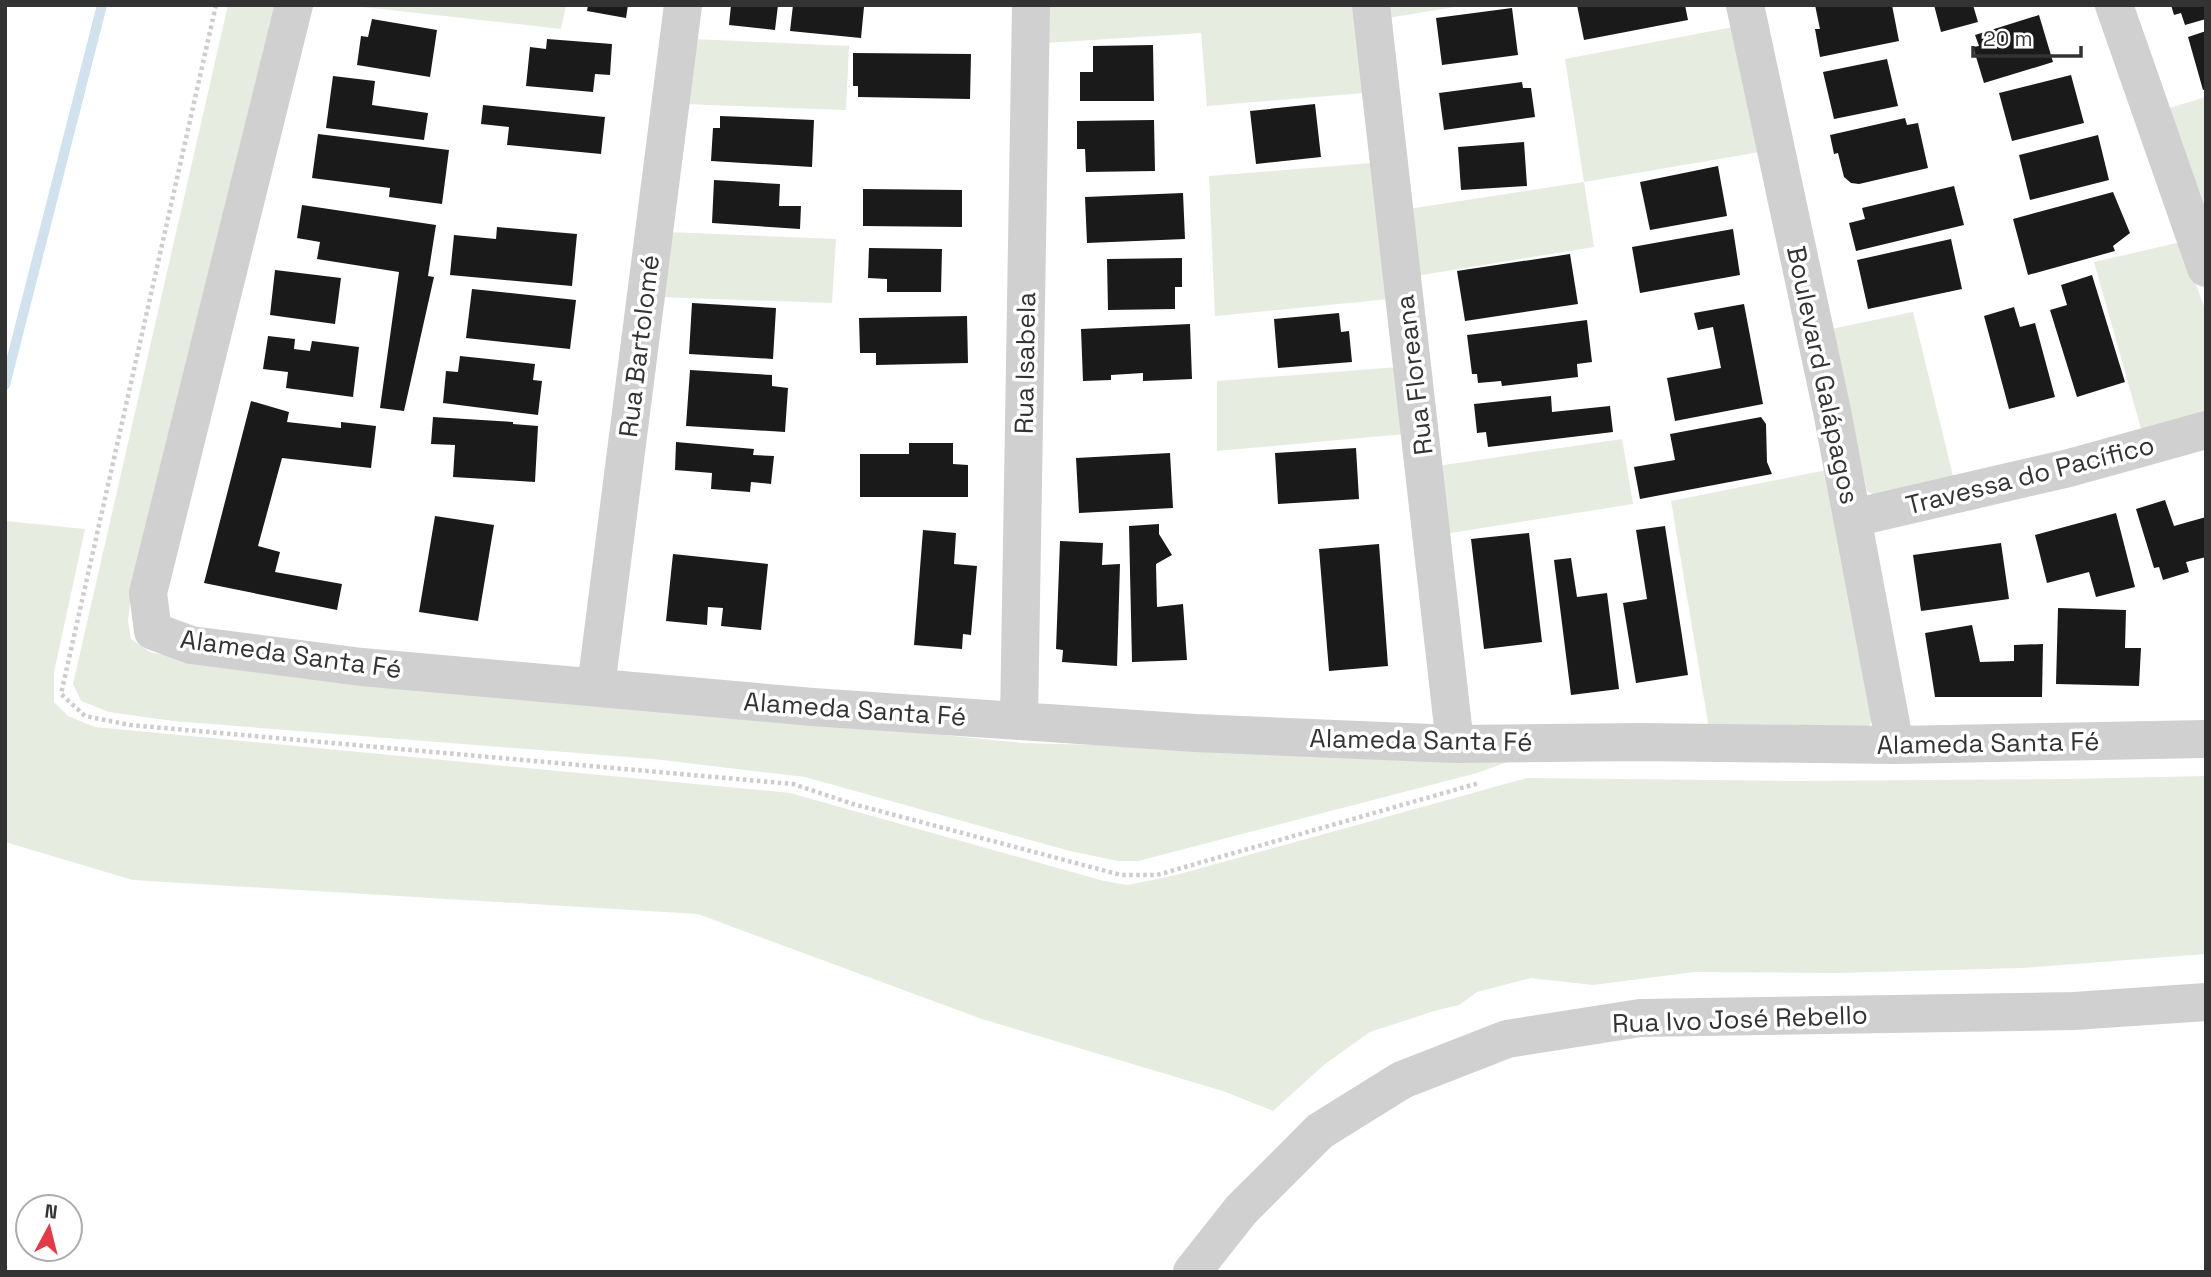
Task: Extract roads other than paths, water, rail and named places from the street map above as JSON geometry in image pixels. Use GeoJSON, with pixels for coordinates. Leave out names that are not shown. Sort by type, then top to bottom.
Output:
{"type":"FeatureCollection","features":[{"type":"Feature","properties":{"kind":"street","name":"Alameda Santa Fé"},"geometry":{"type":"LineString","coordinates":[[294,5],[148,593],[153,631],[191,645],[362,667],[813,707],[1195,733],[1455,744],[1640,742],[1895,745],[2206,739]]}},
{"type":"Feature","properties":{"kind":"street","name":"Rua Bartolomé"},"geometry":{"type":"LineString","coordinates":[[596,687],[682,5]]}},
{"type":"Feature","properties":{"kind":"street","name":"Rua Isabela"},"geometry":{"type":"LineString","coordinates":[[1019,721],[1031,5]]}},
{"type":"Feature","properties":{"kind":"street","name":"Rua Floreana"},"geometry":{"type":"LineString","coordinates":[[1371,5],[1455,744]]}},
{"type":"Feature","properties":{"kind":"street","name":"Boulevard Galápagos"},"geometry":{"type":"LineString","coordinates":[[1745,5],[1853,518],[1895,745]]}},
{"type":"Feature","properties":{"kind":"street"},"geometry":{"type":"LineString","coordinates":[[2113,5],[2206,268]]}},
{"type":"Feature","properties":{"kind":"street","name":"Travessa do Pacífico"},"geometry":{"type":"LineString","coordinates":[[1853,518],[2068,468],[2206,430]]}},
{"type":"Feature","properties":{"kind":"street","name":"Rua Ivo José Rebello"},"geometry":{"type":"LineString","coordinates":[[1192,1272],[1241,1210],[1320,1131],[1402,1080],[1507,1039],[1640,1018],[2074,1011],[2206,1002]]}},
{"type":"Feature","properties":{"kind":"waterway"},"geometry":{"type":"LineString","coordinates":[[5,385],[102,5]]}}]}
